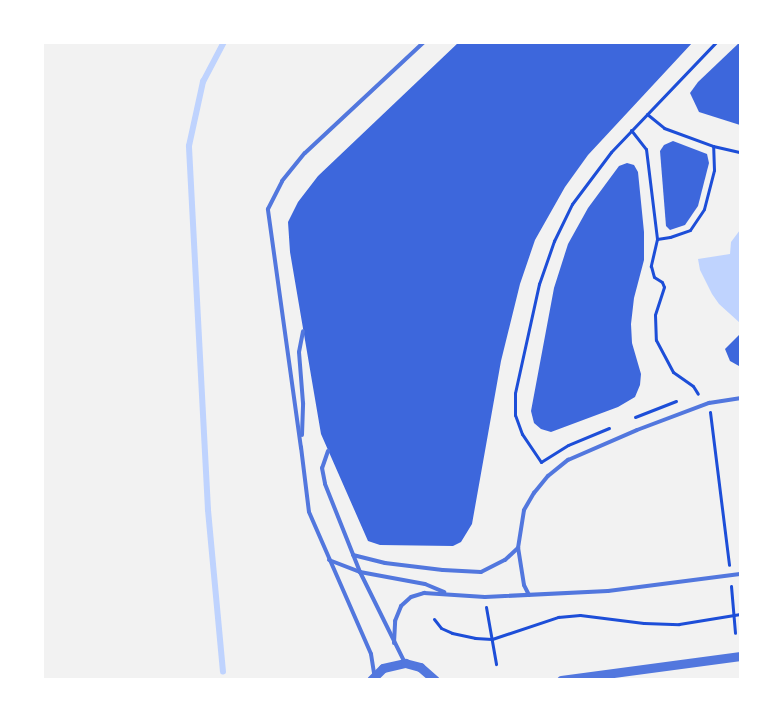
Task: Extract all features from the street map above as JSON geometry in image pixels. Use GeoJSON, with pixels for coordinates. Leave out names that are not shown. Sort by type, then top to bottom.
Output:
{"type":"FeatureCollection","features":[{"type":"Feature","properties":{"kind":"street"},"geometry":{"type":"LineString","coordinates":[[561,680],[740,656]]}},
{"type":"Feature","properties":{"kind":"street"},"geometry":{"type":"LineString","coordinates":[[372,677],[384,668],[405,663],[420,667],[436,680]]}},
{"type":"Feature","properties":{"kind":"lane"},"geometry":{"type":"LineString","coordinates":[[372,677],[371,654],[309,512],[268,209],[282,181],[305,154],[424,42]]}},
{"type":"Feature","properties":{"kind":"lane"},"geometry":{"type":"LineString","coordinates":[[301,448],[303,403],[299,352],[303,331]]}},
{"type":"Feature","properties":{"kind":"lane"},"geometry":{"type":"LineString","coordinates":[[529,595],[524,585],[518,548],[524,510],[534,493],[548,476],[568,460],[637,430],[709,403],[740,398]]}},
{"type":"Feature","properties":{"kind":"lane"},"geometry":{"type":"LineString","coordinates":[[328,451],[322,468],[353,555],[394,644],[405,663]]}},
{"type":"Feature","properties":{"kind":"lane"},"geometry":{"type":"LineString","coordinates":[[353,555],[385,563],[481,572],[505,560],[518,548]]}},
{"type":"Feature","properties":{"kind":"lane"},"geometry":{"type":"LineString","coordinates":[[329,560],[360,572],[425,584],[447,594]]}},
{"type":"Feature","properties":{"kind":"lane"},"geometry":{"type":"LineString","coordinates":[[394,644],[395,621],[401,606],[411,597],[424,593],[485,597],[529,595],[655,586],[740,574]]}},
{"type":"Feature","properties":{"kind":"path"},"geometry":{"type":"LineString","coordinates":[[611,427],[568,445],[541,462],[522,434],[515,415],[515,393],[539,284],[554,241],[572,204],[611,152],[716,42]]}},
{"type":"Feature","properties":{"kind":"path"},"geometry":{"type":"LineString","coordinates":[[647,114],[664,128],[713,146],[740,152]]}},
{"type":"Feature","properties":{"kind":"path"},"geometry":{"type":"LineString","coordinates":[[631,130],[646,149],[657,239],[651,266],[654,277],[662,282],[664,287],[655,315],[656,340],[673,372],[693,386],[698,394]]}},
{"type":"Feature","properties":{"kind":"path"},"geometry":{"type":"LineString","coordinates":[[657,239],[690,230],[704,209],[714,170],[713,146]]}},
{"type":"Feature","properties":{"kind":"path"},"geometry":{"type":"LineString","coordinates":[[689,397],[707,392],[730,576],[735,634]]}},
{"type":"Feature","properties":{"kind":"path"},"geometry":{"type":"LineString","coordinates":[[628,420],[680,400]]}},
{"type":"Feature","properties":{"kind":"path"},"geometry":{"type":"LineString","coordinates":[[485,597],[496,664]]}},
{"type":"Feature","properties":{"kind":"path"},"geometry":{"type":"LineString","coordinates":[[434,619],[441,628],[452,632],[475,638],[492,639],[558,617],[580,615],[644,623],[679,624],[740,614]]}},
{"type":"Feature","properties":{"kind":"water"},"geometry":{"type":"Polygon","coordinates":[[[740,230],[740,323],[719,304],[712,294],[700,270],[698,259],[730,254],[731,242],[740,230]]]}},
{"type":"Feature","properties":{"kind":"building"},"geometry":{"type":"Polygon","coordinates":[[[459,42],[693,42],[588,155],[565,187],[535,240],[520,284],[501,361],[472,524],[461,542],[453,546],[380,545],[368,541],[321,434],[290,252],[288,222],[298,202],[318,176],[459,42]]]}},
{"type":"Feature","properties":{"kind":"building"},"geometry":{"type":"Polygon","coordinates":[[[740,42],[740,125],[699,112],[690,93],[698,82],[740,42]]]}},
{"type":"Feature","properties":{"kind":"building"},"geometry":{"type":"Polygon","coordinates":[[[673,141],[707,154],[709,163],[698,206],[685,225],[670,230],[666,226],[660,151],[664,145],[673,141]]]}},
{"type":"Feature","properties":{"kind":"building"},"geometry":{"type":"Polygon","coordinates":[[[627,163],[634,165],[638,172],[644,232],[644,260],[634,298],[631,324],[632,343],[641,374],[640,385],[635,397],[618,407],[551,432],[541,429],[534,423],[531,411],[554,288],[568,244],[588,208],[619,166],[627,163]]]}},
{"type":"Feature","properties":{"kind":"building"},"geometry":{"type":"Polygon","coordinates":[[[740,334],[739,366],[730,361],[725,349],[740,334]]]}},
{"type":"Feature","properties":{"kind":"waterway"},"geometry":{"type":"LineString","coordinates":[[223,672],[208,510],[189,146],[203,82],[224,42]]}}]}
